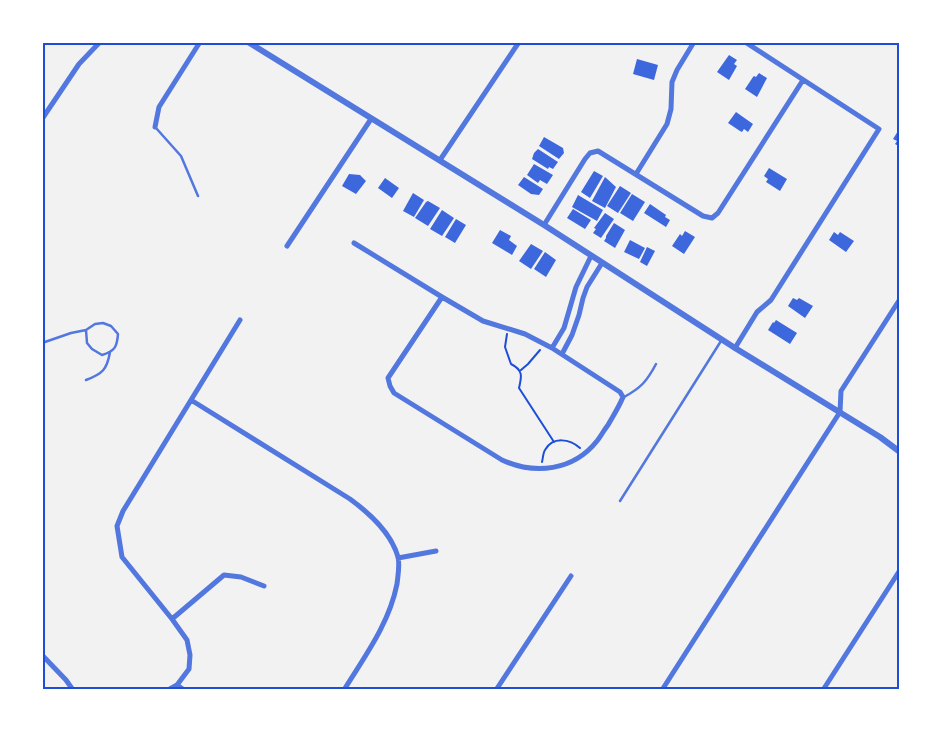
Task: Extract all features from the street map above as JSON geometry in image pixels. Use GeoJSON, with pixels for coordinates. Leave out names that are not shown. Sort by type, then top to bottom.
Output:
{"type":"FeatureCollection","features":[{"type":"Feature","properties":{"kind":"street"},"geometry":{"type":"LineString","coordinates":[[42,119],[78,64],[100,42]]}},
{"type":"Feature","properties":{"kind":"street"},"geometry":{"type":"LineString","coordinates":[[155,127],[159,107],[200,42]]}},
{"type":"Feature","properties":{"kind":"street"},"geometry":{"type":"LineString","coordinates":[[248,42],[544,225],[735,348],[880,437],[900,452]]}},
{"type":"Feature","properties":{"kind":"street"},"geometry":{"type":"LineString","coordinates":[[440,160],[519,42]]}},
{"type":"Feature","properties":{"kind":"street"},"geometry":{"type":"LineString","coordinates":[[636,174],[667,124],[671,109],[672,82],[694,42]]}},
{"type":"Feature","properties":{"kind":"street"},"geometry":{"type":"LineString","coordinates":[[735,348],[757,312],[771,300],[880,129],[745,42]]}},
{"type":"Feature","properties":{"kind":"street"},"geometry":{"type":"LineString","coordinates":[[544,225],[585,159],[590,153],[598,151],[703,216],[712,218],[718,213],[803,80]]}},
{"type":"Feature","properties":{"kind":"street"},"geometry":{"type":"LineString","coordinates":[[287,246],[370,119]]}},
{"type":"Feature","properties":{"kind":"street"},"geometry":{"type":"LineString","coordinates":[[354,243],[442,298],[483,321],[524,334],[552,348],[620,392],[623,398],[620,406],[596,442],[581,456],[566,464],[548,469],[529,469],[513,466],[394,393],[388,378],[442,298]]}},
{"type":"Feature","properties":{"kind":"street"},"geometry":{"type":"LineString","coordinates":[[552,348],[564,328],[576,287],[591,256]]}},
{"type":"Feature","properties":{"kind":"street"},"geometry":{"type":"LineString","coordinates":[[562,354],[572,335],[587,288],[602,263]]}},
{"type":"Feature","properties":{"kind":"street"},"geometry":{"type":"LineString","coordinates":[[662,690],[840,412],[841,391],[900,299]]}},
{"type":"Feature","properties":{"kind":"street"},"geometry":{"type":"LineString","coordinates":[[168,690],[177,685],[188,669],[190,655],[186,640],[172,619],[122,557],[117,526],[122,511],[240,320]]}},
{"type":"Feature","properties":{"kind":"street"},"geometry":{"type":"LineString","coordinates":[[191,400],[350,499],[366,511],[384,530],[393,546],[398,558],[398,577],[390,608],[385,622],[344,690]]}},
{"type":"Feature","properties":{"kind":"street"},"geometry":{"type":"LineString","coordinates":[[398,558],[436,551]]}},
{"type":"Feature","properties":{"kind":"street"},"geometry":{"type":"LineString","coordinates":[[823,690],[900,570]]}},
{"type":"Feature","properties":{"kind":"street"},"geometry":{"type":"LineString","coordinates":[[172,619],[224,575],[241,577],[264,586]]}},
{"type":"Feature","properties":{"kind":"street"},"geometry":{"type":"LineString","coordinates":[[496,690],[571,576]]}},
{"type":"Feature","properties":{"kind":"street"},"geometry":{"type":"LineString","coordinates":[[42,655],[73,690]]}},
{"type":"Feature","properties":{"kind":"street"},"geometry":{"type":"LineString","coordinates":[[177,685],[184,690]]}},
{"type":"Feature","properties":{"kind":"lane"},"geometry":{"type":"LineString","coordinates":[[155,127],[181,156],[198,196]]}},
{"type":"Feature","properties":{"kind":"lane"},"geometry":{"type":"LineString","coordinates":[[42,342],[86,330],[96,324],[103,323],[111,326],[118,334],[117,345],[110,352],[102,354],[92,349],[87,343],[86,330]]}},
{"type":"Feature","properties":{"kind":"lane"},"geometry":{"type":"LineString","coordinates":[[620,501],[722,339]]}},
{"type":"Feature","properties":{"kind":"lane"},"geometry":{"type":"LineString","coordinates":[[86,380],[100,375],[108,363],[110,352]]}},
{"type":"Feature","properties":{"kind":"lane"},"geometry":{"type":"LineString","coordinates":[[623,398],[636,390],[648,378],[656,364]]}},
{"type":"Feature","properties":{"kind":"path"},"geometry":{"type":"LineString","coordinates":[[507,328],[505,347],[510,364],[520,370],[519,388],[554,442]]}},
{"type":"Feature","properties":{"kind":"path"},"geometry":{"type":"LineString","coordinates":[[520,370],[536,356],[544,344]]}},
{"type":"Feature","properties":{"kind":"path"},"geometry":{"type":"LineString","coordinates":[[542,469],[545,450],[554,442],[564,440],[573,442],[585,452]]}},
{"type":"Feature","properties":{"kind":"building"},"geometry":{"type":"Polygon","coordinates":[[[729,55],[737,60],[734,64],[737,66],[729,80],[717,72],[729,55]]]}},
{"type":"Feature","properties":{"kind":"building"},"geometry":{"type":"Polygon","coordinates":[[[637,59],[658,65],[654,80],[633,74],[637,59]]]}},
{"type":"Feature","properties":{"kind":"building"},"geometry":{"type":"Polygon","coordinates":[[[759,73],[767,78],[757,97],[745,89],[753,77],[756,77],[759,73]]]}},
{"type":"Feature","properties":{"kind":"building"},"geometry":{"type":"Polygon","coordinates":[[[736,112],[753,124],[748,132],[744,129],[742,132],[728,123],[736,112]]]}},
{"type":"Feature","properties":{"kind":"building"},"geometry":{"type":"Polygon","coordinates":[[[898,131],[900,131],[900,147],[895,144],[897,141],[893,139],[898,131]]]}},
{"type":"Feature","properties":{"kind":"building"},"geometry":{"type":"Polygon","coordinates":[[[544,137],[563,148],[564,153],[559,159],[539,146],[544,137]]]}},
{"type":"Feature","properties":{"kind":"building"},"geometry":{"type":"Polygon","coordinates":[[[538,149],[558,162],[553,169],[549,167],[548,169],[532,159],[538,149]]]}},
{"type":"Feature","properties":{"kind":"building"},"geometry":{"type":"Polygon","coordinates":[[[534,164],[553,175],[547,184],[540,180],[538,183],[527,175],[534,164]]]}},
{"type":"Feature","properties":{"kind":"building"},"geometry":{"type":"Polygon","coordinates":[[[769,168],[787,179],[780,191],[766,182],[768,179],[764,176],[769,168]]]}},
{"type":"Feature","properties":{"kind":"building"},"geometry":{"type":"Polygon","coordinates":[[[594,171],[603,176],[590,198],[581,192],[594,171]]]}},
{"type":"Feature","properties":{"kind":"building"},"geometry":{"type":"Polygon","coordinates":[[[349,174],[360,175],[366,181],[356,194],[342,186],[349,174]]]}},
{"type":"Feature","properties":{"kind":"building"},"geometry":{"type":"Polygon","coordinates":[[[524,177],[543,189],[539,195],[531,194],[518,185],[524,177]]]}},
{"type":"Feature","properties":{"kind":"building"},"geometry":{"type":"Polygon","coordinates":[[[605,177],[616,187],[605,208],[592,201],[605,177]]]}},
{"type":"Feature","properties":{"kind":"building"},"geometry":{"type":"Polygon","coordinates":[[[385,178],[399,188],[392,198],[378,188],[385,178]]]}},
{"type":"Feature","properties":{"kind":"building"},"geometry":{"type":"Polygon","coordinates":[[[620,186],[631,193],[618,213],[607,206],[620,186]]]}},
{"type":"Feature","properties":{"kind":"building"},"geometry":{"type":"Polygon","coordinates":[[[413,193],[424,200],[414,217],[403,211],[413,193]]]}},
{"type":"Feature","properties":{"kind":"building"},"geometry":{"type":"Polygon","coordinates":[[[632,194],[645,202],[633,221],[620,213],[632,194]]]}},
{"type":"Feature","properties":{"kind":"building"},"geometry":{"type":"Polygon","coordinates":[[[578,195],[603,210],[597,221],[572,207],[578,195]]]}},
{"type":"Feature","properties":{"kind":"building"},"geometry":{"type":"Polygon","coordinates":[[[428,201],[440,208],[428,226],[415,218],[428,201]]]}},
{"type":"Feature","properties":{"kind":"building"},"geometry":{"type":"Polygon","coordinates":[[[650,204],[670,220],[666,227],[644,213],[650,204]]]}},
{"type":"Feature","properties":{"kind":"building"},"geometry":{"type":"Polygon","coordinates":[[[573,209],[591,220],[585,229],[567,218],[573,209]]]}},
{"type":"Feature","properties":{"kind":"building"},"geometry":{"type":"Polygon","coordinates":[[[442,210],[454,218],[442,236],[430,229],[442,210]]]}},
{"type":"Feature","properties":{"kind":"building"},"geometry":{"type":"Polygon","coordinates":[[[605,213],[614,219],[601,238],[593,233],[596,229],[594,228],[605,213]]]}},
{"type":"Feature","properties":{"kind":"building"},"geometry":{"type":"Polygon","coordinates":[[[456,219],[466,225],[455,243],[445,237],[456,219]]]}},
{"type":"Feature","properties":{"kind":"building"},"geometry":{"type":"Polygon","coordinates":[[[614,223],[625,230],[615,248],[604,241],[614,223]]]}},
{"type":"Feature","properties":{"kind":"building"},"geometry":{"type":"Polygon","coordinates":[[[500,230],[511,236],[509,240],[517,246],[512,255],[492,243],[500,230]]]}},
{"type":"Feature","properties":{"kind":"building"},"geometry":{"type":"Polygon","coordinates":[[[685,231],[695,237],[684,254],[672,246],[680,234],[682,236],[685,231]]]}},
{"type":"Feature","properties":{"kind":"building"},"geometry":{"type":"Polygon","coordinates":[[[834,232],[838,235],[840,232],[854,241],[846,252],[829,240],[834,232]]]}},
{"type":"Feature","properties":{"kind":"building"},"geometry":{"type":"Polygon","coordinates":[[[630,240],[645,248],[639,259],[624,252],[630,240]]]}},
{"type":"Feature","properties":{"kind":"building"},"geometry":{"type":"Polygon","coordinates":[[[531,244],[543,251],[531,269],[519,261],[531,244]]]}},
{"type":"Feature","properties":{"kind":"building"},"geometry":{"type":"Polygon","coordinates":[[[647,247],[655,251],[647,266],[640,262],[647,247]]]}},
{"type":"Feature","properties":{"kind":"building"},"geometry":{"type":"Polygon","coordinates":[[[545,252],[556,260],[546,277],[534,269],[545,252]]]}},
{"type":"Feature","properties":{"kind":"building"},"geometry":{"type":"Polygon","coordinates":[[[793,298],[797,300],[799,298],[813,306],[805,318],[788,306],[793,298]]]}},
{"type":"Feature","properties":{"kind":"building"},"geometry":{"type":"Polygon","coordinates":[[[776,320],[797,333],[790,344],[768,330],[776,320]]]}}]}
